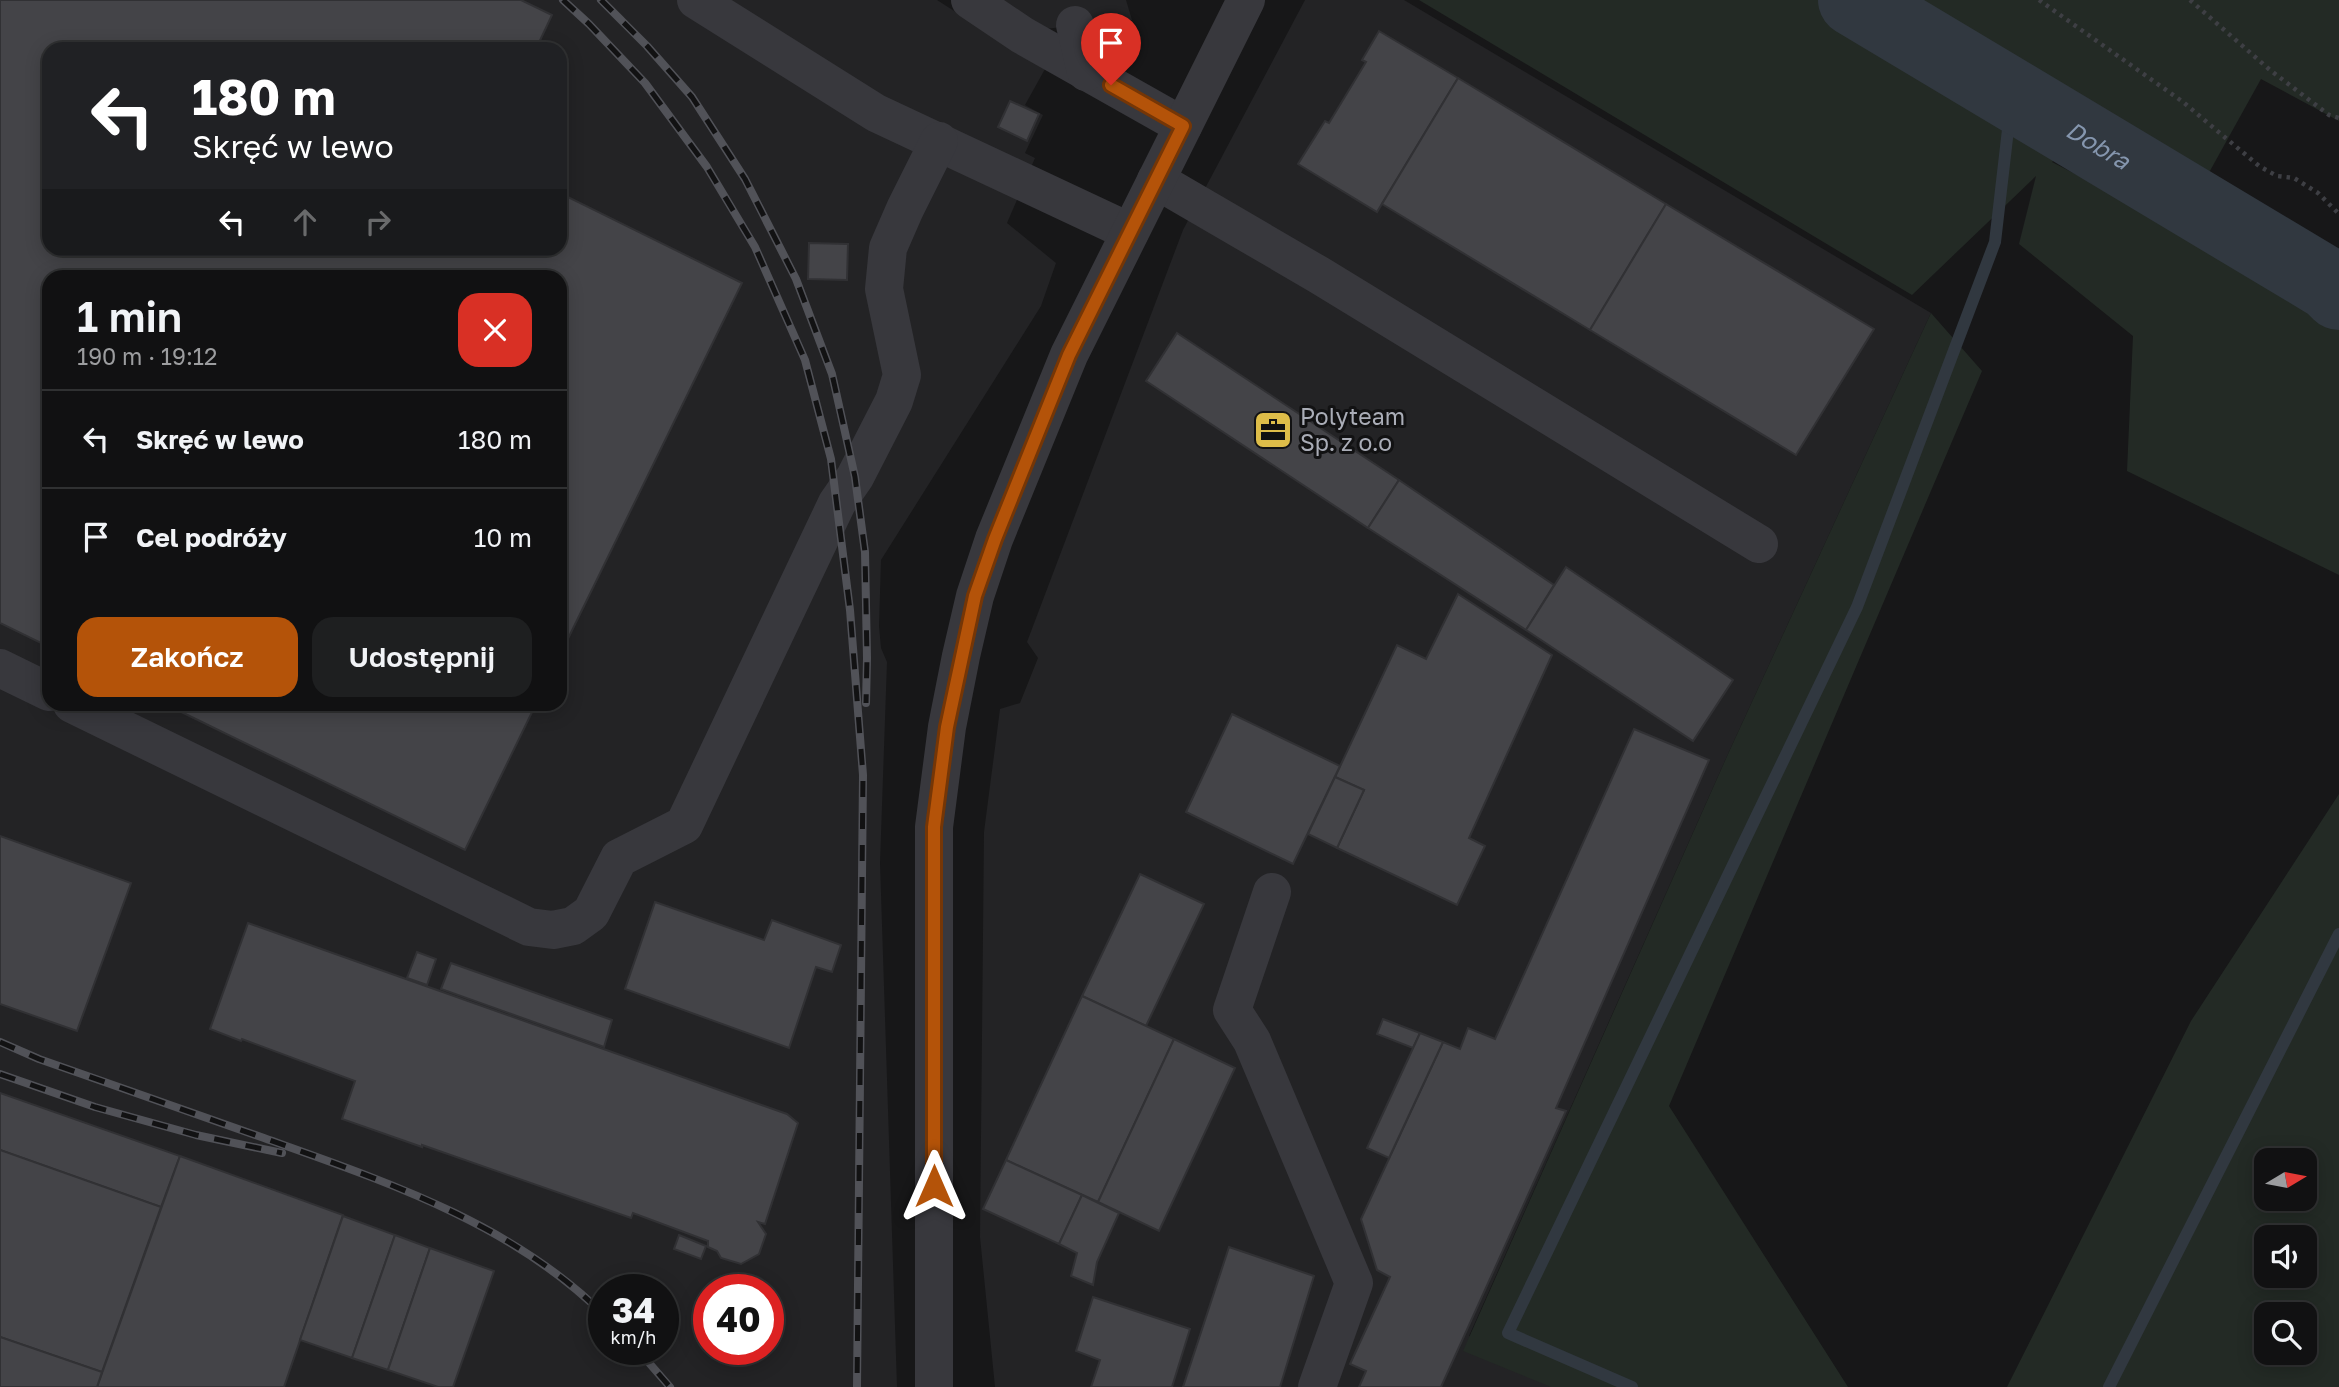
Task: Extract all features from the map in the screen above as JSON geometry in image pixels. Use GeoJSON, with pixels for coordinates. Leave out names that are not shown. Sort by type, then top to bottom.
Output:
{"type":"FeatureCollection","features":[{"type":"Feature","properties":{"kind":"street"},"geometry":{"type":"LineString","coordinates":[[696,0],[876,113],[1130,232]]}},
{"type":"Feature","properties":{"kind":"street"},"geometry":{"type":"LineString","coordinates":[[970,0],[1022,35],[1183,126]]}},
{"type":"Feature","properties":{"kind":"street"},"geometry":{"type":"LineString","coordinates":[[934,1387],[934,827],[947,727],[975,596],[1069,355],[1246,0]]}},
{"type":"Feature","properties":{"kind":"street"},"geometry":{"type":"LineString","coordinates":[[1075,25],[1086,72]]}},
{"type":"Feature","properties":{"kind":"street"},"geometry":{"type":"LineString","coordinates":[[86,711],[529,928],[553,930],[573,926],[591,913],[619,858],[684,825],[837,503],[855,477],[894,401],[902,375],[884,289],[888,248],[939,141]]}},
{"type":"Feature","properties":{"kind":"street"},"geometry":{"type":"LineString","coordinates":[[1156,180],[1331,282],[1759,544]]}},
{"type":"Feature","properties":{"kind":"street"},"geometry":{"type":"LineString","coordinates":[[0,668],[42,689]]}},
{"type":"Feature","properties":{"kind":"street"},"geometry":{"type":"LineString","coordinates":[[1272,892],[1232,1010],[1252,1041],[1354,1283],[1317,1387]]}},
{"type":"Feature","properties":{"kind":"path"},"geometry":{"type":"LineString","coordinates":[[2039,0],[2183,102],[2259,166],[2277,176],[2294,178],[2318,193],[2339,214]]}},
{"type":"Feature","properties":{"kind":"path"},"geometry":{"type":"LineString","coordinates":[[2190,0],[2270,70],[2329,115],[2339,118]]}},
{"type":"Feature","properties":{"kind":"shaded area"},"geometry":{"type":"Polygon","coordinates":[[[0,0],[937,0],[1045,69],[1025,105],[1043,115],[1025,153],[1035,158],[1007,223],[1056,263],[1041,306],[881,560],[879,626],[881,648],[887,662],[880,863],[897,1387],[0,1387],[0,0]]]}},
{"type":"Feature","properties":{"kind":"shaded area"},"geometry":{"type":"Polygon","coordinates":[[[1000,0],[1126,0],[1132,20],[1044,29],[1000,0]]]}},
{"type":"Feature","properties":{"kind":"shaded area"},"geometry":{"type":"Polygon","coordinates":[[[1305,0],[1404,0],[1931,313],[1728,754],[1469,1336],[1581,1387],[995,1387],[980,1237],[984,832],[1000,709],[1020,703],[1038,658],[1027,642],[1183,230],[1305,0]]]}},
{"type":"Feature","properties":{"kind":"shaded area"},"geometry":{"type":"Polygon","coordinates":[[[1419,0],[2339,0],[2339,121],[2261,79],[2206,178],[2102,120],[2052,162],[2309,295],[2339,330],[2339,575],[2127,471],[2133,336],[2019,244],[2036,176],[1912,295],[1419,0]]]}},
{"type":"Feature","properties":{"kind":"shaded area"},"geometry":{"type":"Polygon","coordinates":[[[1931,313],[1982,371],[1669,1106],[1848,1387],[1551,1387],[1463,1351],[1728,754],[1931,313]]]}},
{"type":"Feature","properties":{"kind":"shaded area"},"geometry":{"type":"Polygon","coordinates":[[[2339,794],[2339,1387],[2007,1387],[2191,1021],[2339,794]]]}},
{"type":"Feature","properties":{"kind":"building"},"geometry":{"type":"Polygon","coordinates":[[[0,0],[521,0],[552,15],[539,42],[42,42],[42,256],[567,256],[567,196],[742,283],[567,641],[567,270],[42,270],[42,644],[0,623],[0,0]]]}},
{"type":"Feature","properties":{"kind":"building"},"geometry":{"type":"Polygon","coordinates":[[[1379,31],[1458,78],[1377,212],[1298,164],[1325,121],[1329,123],[1366,62],[1362,60],[1379,31]]]}},
{"type":"Feature","properties":{"kind":"building"},"geometry":{"type":"Polygon","coordinates":[[[1458,78],[1666,204],[1590,330],[1382,204],[1458,78]]]}},
{"type":"Feature","properties":{"kind":"building"},"geometry":{"type":"Polygon","coordinates":[[[1010,101],[1039,114],[1027,141],[998,127],[1010,101]]]}},
{"type":"Feature","properties":{"kind":"building"},"geometry":{"type":"Polygon","coordinates":[[[1666,204],[1874,329],[1796,455],[1590,330],[1666,204]]]}},
{"type":"Feature","properties":{"kind":"building"},"geometry":{"type":"Polygon","coordinates":[[[809,243],[848,244],[847,280],[808,279],[809,243]]]}},
{"type":"Feature","properties":{"kind":"building","name":"Polyteam Sp. z o.o"},"geometry":{"type":"Polygon","coordinates":[[[1177,333],[1399,480],[1368,528],[1146,381],[1177,333]]]}},
{"type":"Feature","properties":{"kind":"building"},"geometry":{"type":"Polygon","coordinates":[[[1399,480],[1554,585],[1526,630],[1368,528],[1399,480]]]}},
{"type":"Feature","properties":{"kind":"building"},"geometry":{"type":"Polygon","coordinates":[[[1566,567],[1733,680],[1693,741],[1526,630],[1566,567]]]}},
{"type":"Feature","properties":{"kind":"building"},"geometry":{"type":"Polygon","coordinates":[[[1458,594],[1552,655],[1469,838],[1485,846],[1457,905],[1337,848],[1364,790],[1335,777],[1397,645],[1426,659],[1458,594]]]}},
{"type":"Feature","properties":{"kind":"building"},"geometry":{"type":"Polygon","coordinates":[[[179,711],[533,711],[465,850],[179,711]]]}},
{"type":"Feature","properties":{"kind":"building"},"geometry":{"type":"Polygon","coordinates":[[[1232,714],[1340,766],[1293,864],[1186,812],[1232,714]]]}},
{"type":"Feature","properties":{"kind":"building"},"geometry":{"type":"Polygon","coordinates":[[[1634,729],[1709,760],[1556,1108],[1566,1111],[1441,1387],[1359,1387],[1366,1371],[1350,1364],[1390,1277],[1377,1270],[1361,1219],[1443,1042],[1460,1049],[1468,1028],[1495,1039],[1634,729]]]}},
{"type":"Feature","properties":{"kind":"building"},"geometry":{"type":"Polygon","coordinates":[[[1335,777],[1364,790],[1337,848],[1308,834],[1335,777]]]}},
{"type":"Feature","properties":{"kind":"building"},"geometry":{"type":"Polygon","coordinates":[[[0,836],[131,883],[77,1031],[0,1004],[0,836]]]}},
{"type":"Feature","properties":{"kind":"building"},"geometry":{"type":"Polygon","coordinates":[[[1140,874],[1204,904],[1146,1026],[1082,996],[1140,874]]]}},
{"type":"Feature","properties":{"kind":"building"},"geometry":{"type":"Polygon","coordinates":[[[655,902],[764,940],[772,920],[841,945],[832,972],[816,967],[789,1048],[625,989],[655,902]]]}},
{"type":"Feature","properties":{"kind":"building"},"geometry":{"type":"Polygon","coordinates":[[[248,923],[787,1114],[798,1123],[765,1224],[758,1222],[766,1234],[759,1254],[741,1264],[721,1258],[717,1251],[708,1247],[708,1241],[633,1213],[631,1218],[342,1119],[355,1081],[210,1029],[248,923]]]}},
{"type":"Feature","properties":{"kind":"building"},"geometry":{"type":"Polygon","coordinates":[[[417,952],[436,959],[427,985],[407,978],[417,952]]]}},
{"type":"Feature","properties":{"kind":"building"},"geometry":{"type":"Polygon","coordinates":[[[451,963],[612,1020],[604,1047],[441,989],[451,963]]]}},
{"type":"Feature","properties":{"kind":"building"},"geometry":{"type":"Polygon","coordinates":[[[1082,996],[1174,1039],[1098,1202],[1006,1160],[1082,996]]]}},
{"type":"Feature","properties":{"kind":"building"},"geometry":{"type":"Polygon","coordinates":[[[1383,1019],[1420,1033],[1413,1048],[1377,1034],[1383,1019]]]}},
{"type":"Feature","properties":{"kind":"building"},"geometry":{"type":"Polygon","coordinates":[[[1420,1033],[1443,1042],[1389,1158],[1367,1148],[1420,1033]]]}},
{"type":"Feature","properties":{"kind":"building"},"geometry":{"type":"Polygon","coordinates":[[[1174,1039],[1235,1068],[1159,1231],[1098,1202],[1174,1039]]]}},
{"type":"Feature","properties":{"kind":"building"},"geometry":{"type":"Polygon","coordinates":[[[0,1093],[180,1156],[161,1207],[0,1150],[0,1093]]]}},
{"type":"Feature","properties":{"kind":"building"},"geometry":{"type":"Polygon","coordinates":[[[0,1150],[161,1207],[102,1372],[0,1337],[0,1150]]]}},
{"type":"Feature","properties":{"kind":"building"},"geometry":{"type":"Polygon","coordinates":[[[180,1156],[343,1215],[284,1387],[97,1387],[180,1156]]]}},
{"type":"Feature","properties":{"kind":"building"},"geometry":{"type":"Polygon","coordinates":[[[1006,1160],[1082,1195],[1059,1244],[983,1209],[1006,1160]]]}},
{"type":"Feature","properties":{"kind":"building"},"geometry":{"type":"Polygon","coordinates":[[[1082,1195],[1119,1213],[1097,1262],[1093,1285],[1071,1276],[1077,1253],[1059,1244],[1082,1195]]]}},
{"type":"Feature","properties":{"kind":"building"},"geometry":{"type":"Polygon","coordinates":[[[343,1216],[395,1235],[352,1358],[300,1340],[343,1216]]]}},
{"type":"Feature","properties":{"kind":"building"},"geometry":{"type":"Polygon","coordinates":[[[395,1235],[430,1248],[388,1370],[352,1358],[395,1235]]]}},
{"type":"Feature","properties":{"kind":"building"},"geometry":{"type":"Polygon","coordinates":[[[679,1235],[706,1246],[701,1259],[674,1249],[679,1235]]]}},
{"type":"Feature","properties":{"kind":"building"},"geometry":{"type":"Polygon","coordinates":[[[1229,1247],[1314,1276],[1280,1387],[1183,1387],[1229,1247]]]}},
{"type":"Feature","properties":{"kind":"building"},"geometry":{"type":"Polygon","coordinates":[[[430,1248],[494,1271],[453,1387],[438,1387],[388,1370],[430,1248]]]}},
{"type":"Feature","properties":{"kind":"building"},"geometry":{"type":"Polygon","coordinates":[[[1093,1297],[1190,1329],[1172,1387],[1091,1387],[1100,1360],[1076,1351],[1093,1297]]]}},
{"type":"Feature","properties":{"kind":"building"},"geometry":{"type":"Polygon","coordinates":[[[0,1337],[102,1372],[97,1387],[0,1387],[0,1337]]]}},
{"type":"Feature","properties":{"kind":"waterway","name":"Dobra"},"geometry":{"type":"LineString","coordinates":[[1854,0],[2330,285],[2339,294]]}},
{"type":"Feature","properties":{"kind":"waterway"},"geometry":{"type":"LineString","coordinates":[[1632,1387],[1508,1333],[1857,607],[1995,242],[2012,95]]}},
{"type":"Feature","properties":{"kind":"waterway"},"geometry":{"type":"LineString","coordinates":[[2109,1387],[2339,934]]}},
{"type":"Feature","properties":{"kind":"railway"},"geometry":{"type":"LineString","coordinates":[[563,0],[645,83],[707,167],[755,247],[805,360],[831,459],[850,610],[863,775],[857,1387]]}},
{"type":"Feature","properties":{"kind":"railway"},"geometry":{"type":"LineString","coordinates":[[601,0],[692,97],[745,179],[796,279],[832,374],[855,477],[865,552],[866,703]]}},
{"type":"Feature","properties":{"kind":"railway"},"geometry":{"type":"LineString","coordinates":[[0,1042],[39,1059],[355,1171],[444,1208],[529,1255],[588,1301]]}},
{"type":"Feature","properties":{"kind":"railway"},"geometry":{"type":"LineString","coordinates":[[0,1074],[95,1107],[196,1135],[282,1153]]}},
{"type":"Feature","properties":{"kind":"railway"},"geometry":{"type":"LineString","coordinates":[[651,1365],[670,1387]]}},
{"type":"Feature","properties":{"kind":"place","name":"Polyteam Sp. z o.o"},"geometry":{"type":"Point","coordinates":[1273,430]}},
{"type":"Feature","properties":{"kind":"route"},"geometry":{"type":"LineString","coordinates":[[934,1186],[934,827],[947,727],[975,596],[1069,355],[1183,126],[1111,85]]}}]}
